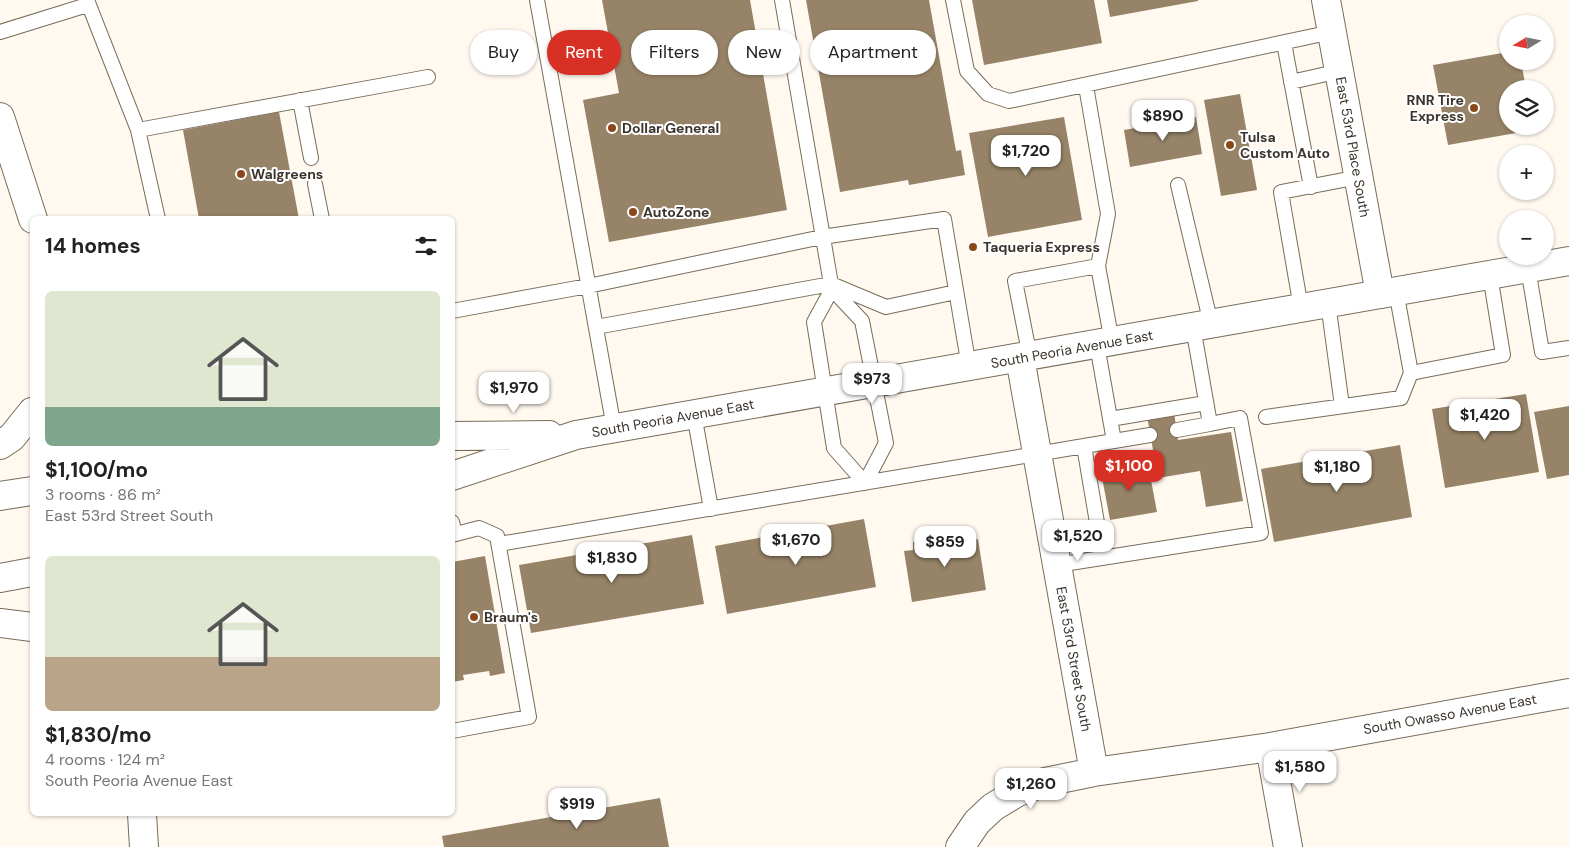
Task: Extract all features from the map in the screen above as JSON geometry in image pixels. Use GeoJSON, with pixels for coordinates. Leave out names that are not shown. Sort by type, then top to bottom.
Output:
{"type":"FeatureCollection","features":[{"type":"Feature","properties":{"kind":"main road","name":"East 53rd Place South"},"geometry":{"type":"LineString","coordinates":[[1326,0],[1359,177],[1388,293]]}},
{"type":"Feature","properties":{"kind":"main road"},"geometry":{"type":"LineString","coordinates":[[0,117],[32,216]]}},
{"type":"Feature","properties":{"kind":"main road","name":"South Peoria Avenue East"},"geometry":{"type":"LineString","coordinates":[[455,436],[576,434],[1569,261]]}},
{"type":"Feature","properties":{"kind":"main road","name":"East 53rd Street South"},"geometry":{"type":"LineString","coordinates":[[1025,357],[1038,454],[1094,772]]}},
{"type":"Feature","properties":{"kind":"main road"},"geometry":{"type":"LineString","coordinates":[[0,445],[12,437],[30,414]]}},
{"type":"Feature","properties":{"kind":"main road","name":"South Peoria Avenue East"},"geometry":{"type":"LineString","coordinates":[[455,475],[576,434]]}},
{"type":"Feature","properties":{"kind":"main road"},"geometry":{"type":"LineString","coordinates":[[0,496],[30,491]]}},
{"type":"Feature","properties":{"kind":"main road"},"geometry":{"type":"LineString","coordinates":[[0,578],[30,572]]}},
{"type":"Feature","properties":{"kind":"main road"},"geometry":{"type":"LineString","coordinates":[[0,623],[30,627]]}},
{"type":"Feature","properties":{"kind":"main road","name":"South Owasso Avenue East"},"geometry":{"type":"LineString","coordinates":[[1094,772],[1270,747],[1569,693]]}},
{"type":"Feature","properties":{"kind":"main road"},"geometry":{"type":"LineString","coordinates":[[1270,747],[1288,847]]}},
{"type":"Feature","properties":{"kind":"main road"},"geometry":{"type":"LineString","coordinates":[[960,847],[977,822],[993,807],[1018,792],[1045,782],[1094,772]]}},
{"type":"Feature","properties":{"kind":"main road"},"geometry":{"type":"LineString","coordinates":[[142,816],[144,847]]}},
{"type":"Feature","properties":{"kind":"lane"},"geometry":{"type":"LineString","coordinates":[[537,0],[614,428]]}},
{"type":"Feature","properties":{"kind":"lane"},"geometry":{"type":"LineString","coordinates":[[782,0],[832,287],[862,321],[886,443],[865,483]]}},
{"type":"Feature","properties":{"kind":"lane"},"geometry":{"type":"LineString","coordinates":[[953,0],[967,71],[988,94],[1009,101],[1332,32]]}},
{"type":"Feature","properties":{"kind":"lane"},"geometry":{"type":"LineString","coordinates":[[0,32],[87,2],[138,130],[157,216]]}},
{"type":"Feature","properties":{"kind":"lane"},"geometry":{"type":"LineString","coordinates":[[1284,42],[1311,186]]}},
{"type":"Feature","properties":{"kind":"lane"},"geometry":{"type":"LineString","coordinates":[[1291,82],[1340,71]]}},
{"type":"Feature","properties":{"kind":"lane"},"geometry":{"type":"LineString","coordinates":[[138,130],[428,77]]}},
{"type":"Feature","properties":{"kind":"lane"},"geometry":{"type":"LineString","coordinates":[[1086,86],[1108,214],[1098,266],[1110,420],[1114,441]]}},
{"type":"Feature","properties":{"kind":"lane"},"geometry":{"type":"LineString","coordinates":[[300,100],[310,158]]}},
{"type":"Feature","properties":{"kind":"lane"},"geometry":{"type":"LineString","coordinates":[[1301,308],[1281,192],[1359,177]]}},
{"type":"Feature","properties":{"kind":"lane"},"geometry":{"type":"LineString","coordinates":[[315,184],[321,216]]}},
{"type":"Feature","properties":{"kind":"lane"},"geometry":{"type":"LineString","coordinates":[[1178,185],[1202,326],[1206,403],[1210,424]]}},
{"type":"Feature","properties":{"kind":"lane"},"geometry":{"type":"LineString","coordinates":[[455,310],[588,286],[822,237],[944,219],[969,367]]}},
{"type":"Feature","properties":{"kind":"lane"},"geometry":{"type":"LineString","coordinates":[[1025,357],[1015,281],[1098,266]]}},
{"type":"Feature","properties":{"kind":"lane"},"geometry":{"type":"LineString","coordinates":[[1528,268],[1542,352],[1569,348]]}},
{"type":"Feature","properties":{"kind":"lane"},"geometry":{"type":"LineString","coordinates":[[1412,372],[1503,354],[1490,275]]}},
{"type":"Feature","properties":{"kind":"lane"},"geometry":{"type":"LineString","coordinates":[[596,327],[832,287],[886,307],[956,292]]}},
{"type":"Feature","properties":{"kind":"lane"},"geometry":{"type":"LineString","coordinates":[[832,287],[814,322],[834,448],[865,483]]}},
{"type":"Feature","properties":{"kind":"lane"},"geometry":{"type":"LineString","coordinates":[[1266,417],[1401,398],[1412,372],[1388,293]]}},
{"type":"Feature","properties":{"kind":"lane"},"geometry":{"type":"LineString","coordinates":[[1328,303],[1342,406]]}},
{"type":"Feature","properties":{"kind":"lane"},"geometry":{"type":"LineString","coordinates":[[1110,420],[1206,403]]}},
{"type":"Feature","properties":{"kind":"lane"},"geometry":{"type":"LineString","coordinates":[[694,414],[711,509]]}},
{"type":"Feature","properties":{"kind":"lane"},"geometry":{"type":"LineString","coordinates":[[1057,565],[1261,533],[1240,418],[1177,430]]}},
{"type":"Feature","properties":{"kind":"lane"},"geometry":{"type":"LineString","coordinates":[[499,544],[1150,435]]}},
{"type":"Feature","properties":{"kind":"lane"},"geometry":{"type":"LineString","coordinates":[[1084,446],[1102,558]]}},
{"type":"Feature","properties":{"kind":"lane"},"geometry":{"type":"LineString","coordinates":[[455,530],[479,528],[497,536],[529,717],[455,730]]}},
{"type":"Feature","properties":{"kind":"building"},"geometry":{"type":"Polygon","coordinates":[[[602,0],[750,0],[755,30],[728,30],[728,75],[763,75],[787,210],[609,242],[583,100],[619,93],[616,75],[621,75],[621,30],[607,30],[602,0]]]}},
{"type":"Feature","properties":{"kind":"building"},"geometry":{"type":"Polygon","coordinates":[[[806,0],[929,0],[934,30],[811,30],[806,0]]]}},
{"type":"Feature","properties":{"kind":"building"},"geometry":{"type":"Polygon","coordinates":[[[972,0],[1094,0],[1102,43],[984,65],[972,0]]]}},
{"type":"Feature","properties":{"kind":"building"},"geometry":{"type":"Polygon","coordinates":[[[1107,0],[1198,0],[1198,1],[1110,17],[1107,0]]]}},
{"type":"Feature","properties":{"kind":"building"},"geometry":{"type":"Polygon","coordinates":[[[936,39],[956,151],[961,150],[965,175],[909,185],[908,180],[840,192],[819,75],[936,75],[936,39]]]}},
{"type":"Feature","properties":{"kind":"building","name":"RNR Tire Express"},"geometry":{"type":"Polygon","coordinates":[[[1499,54],[1499,70],[1523,70],[1524,80],[1499,80],[1499,135],[1505,135],[1448,145],[1433,65],[1499,54]]]}},
{"type":"Feature","properties":{"kind":"building","name":"Tulsa Custom Auto"},"geometry":{"type":"Polygon","coordinates":[[[1240,94],[1257,190],[1221,196],[1204,100],[1240,94]]]}},
{"type":"Feature","properties":{"kind":"building","name":"Walgreens"},"geometry":{"type":"Polygon","coordinates":[[[279,112],[298,216],[198,216],[183,130],[279,112]]]}},
{"type":"Feature","properties":{"kind":"building"},"geometry":{"type":"Polygon","coordinates":[[[1064,117],[1082,220],[988,237],[969,133],[1064,117]]]}},
{"type":"Feature","properties":{"kind":"building"},"geometry":{"type":"Polygon","coordinates":[[[1196,117],[1202,154],[1130,167],[1124,130],[1196,117]]]}},
{"type":"Feature","properties":{"kind":"building"},"geometry":{"type":"Polygon","coordinates":[[[1526,394],[1539,472],[1445,488],[1432,409],[1526,394]]]}},
{"type":"Feature","properties":{"kind":"building"},"geometry":{"type":"Polygon","coordinates":[[[1569,406],[1569,475],[1547,479],[1534,412],[1569,406]]]}},
{"type":"Feature","properties":{"kind":"building"},"geometry":{"type":"Polygon","coordinates":[[[1174,412],[1178,440],[1231,432],[1243,501],[1206,507],[1200,471],[1158,478],[1147,416],[1174,412]]]}},
{"type":"Feature","properties":{"kind":"building"},"geometry":{"type":"Polygon","coordinates":[[[1400,445],[1412,517],[1274,542],[1261,469],[1400,445]]]}},
{"type":"Feature","properties":{"kind":"building"},"geometry":{"type":"Polygon","coordinates":[[[1148,464],[1157,512],[1110,520],[1101,472],[1148,464]]]}},
{"type":"Feature","properties":{"kind":"building"},"geometry":{"type":"Polygon","coordinates":[[[864,519],[876,587],[727,614],[715,546],[864,519]]]}},
{"type":"Feature","properties":{"kind":"building"},"geometry":{"type":"Polygon","coordinates":[[[968,533],[969,541],[978,539],[986,590],[912,602],[904,551],[913,550],[913,542],[968,533]]]}},
{"type":"Feature","properties":{"kind":"building"},"geometry":{"type":"Polygon","coordinates":[[[692,535],[704,604],[531,633],[519,565],[692,535]]]}},
{"type":"Feature","properties":{"kind":"building","name":"Braum's"},"geometry":{"type":"Polygon","coordinates":[[[485,556],[505,673],[490,676],[489,671],[463,675],[464,680],[455,682],[455,561],[485,556]]]}},
{"type":"Feature","properties":{"kind":"building"},"geometry":{"type":"Polygon","coordinates":[[[660,798],[669,847],[444,847],[442,836],[660,798]]]}},
{"type":"Feature","properties":{"kind":"place","name":"RNR Tire Express"},"geometry":{"type":"Point","coordinates":[1474,108]}},
{"type":"Feature","properties":{"kind":"place","name":"Dollar General"},"geometry":{"type":"Point","coordinates":[612,128]}},
{"type":"Feature","properties":{"kind":"place","name":"Tulsa Custom Auto"},"geometry":{"type":"Point","coordinates":[1230,145]}},
{"type":"Feature","properties":{"kind":"place","name":"Walgreens"},"geometry":{"type":"Point","coordinates":[241,174]}},
{"type":"Feature","properties":{"kind":"place","name":"AutoZone"},"geometry":{"type":"Point","coordinates":[633,212]}},
{"type":"Feature","properties":{"kind":"place","name":"Taqueria Express"},"geometry":{"type":"Point","coordinates":[973,247]}},
{"type":"Feature","properties":{"kind":"place","name":"Braum's"},"geometry":{"type":"Point","coordinates":[474,617]}}]}
